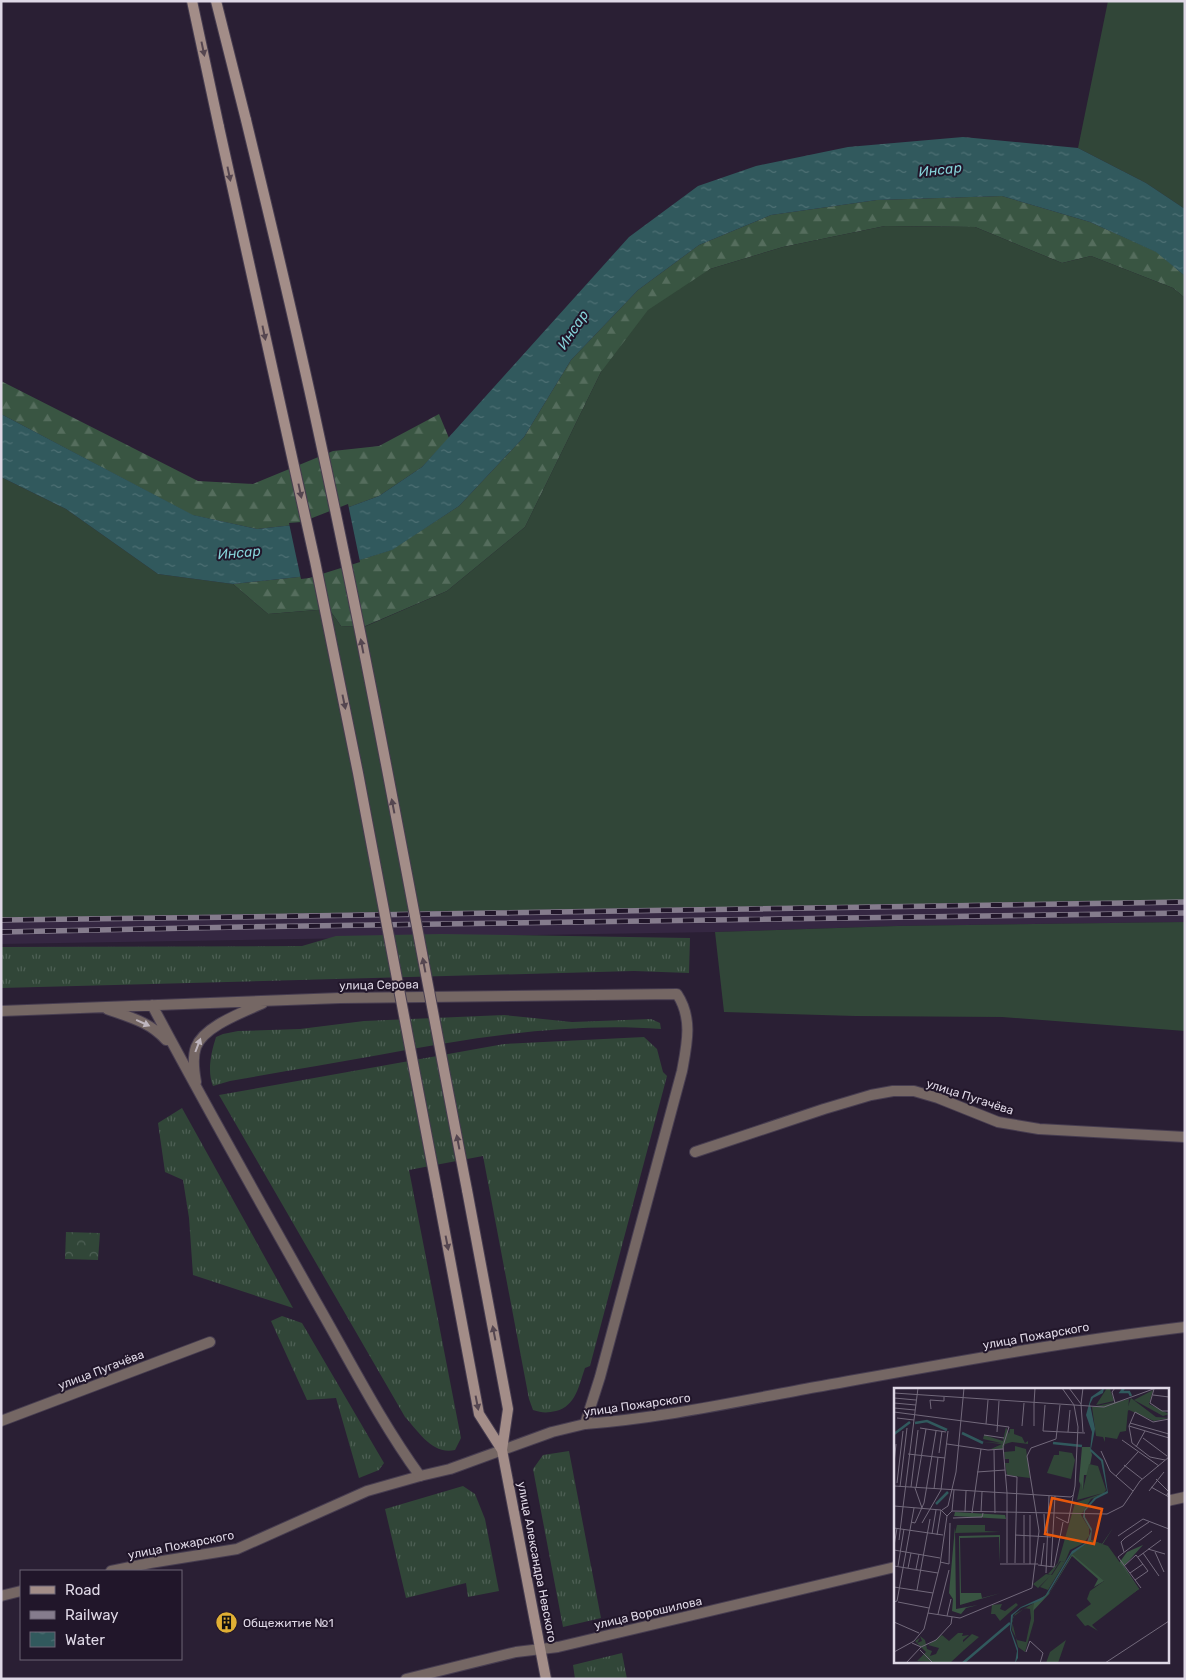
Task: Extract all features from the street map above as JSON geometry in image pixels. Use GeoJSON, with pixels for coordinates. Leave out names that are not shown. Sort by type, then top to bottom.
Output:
{"type":"FeatureCollection","features":[{"type":"Feature","properties":{"kind":"main road"},"geometry":{"type":"LineString","coordinates":[[192,1],[315,561],[366,812],[480,1414],[502,1450]]}},
{"type":"Feature","properties":{"kind":"main road"},"geometry":{"type":"LineString","coordinates":[[216,1],[286,287],[345,558],[508,1409],[502,1450]]}},
{"type":"Feature","properties":{"kind":"main road","name":"улица Александра Невского"},"geometry":{"type":"LineString","coordinates":[[502,1450],[546,1679]]}},
{"type":"Feature","properties":{"kind":"street","name":"улица Серова"},"geometry":{"type":"LineString","coordinates":[[1,1011],[340,998],[677,994],[685,1006],[688,1039],[682,1070],[600,1378],[585,1424]]}},
{"type":"Feature","properties":{"kind":"street"},"geometry":{"type":"LineString","coordinates":[[198,1093],[194,1067],[195,1048],[201,1038],[216,1026],[268,1000]]}},
{"type":"Feature","properties":{"kind":"street"},"geometry":{"type":"LineString","coordinates":[[152,1005],[198,1093],[369,1394],[398,1444],[420,1476]]}},
{"type":"Feature","properties":{"kind":"street"},"geometry":{"type":"LineString","coordinates":[[102,1007],[146,1023],[158,1030],[176,1050]]}},
{"type":"Feature","properties":{"kind":"street","name":"улица Пугачёва"},"geometry":{"type":"LineString","coordinates":[[695,1152],[824,1109],[871,1095],[893,1092],[914,1092],[938,1098],[998,1122],[1039,1130],[1185,1137]]}},
{"type":"Feature","properties":{"kind":"street","name":"улица Пожарского"},"geometry":{"type":"LineString","coordinates":[[116,1570],[238,1548],[367,1491],[450,1469],[552,1432],[585,1424],[645,1418],[1113,1336],[1185,1327]]}},
{"type":"Feature","properties":{"kind":"street","name":"улица Пугачёва"},"geometry":{"type":"LineString","coordinates":[[1,1421],[210,1342]]}},
{"type":"Feature","properties":{"kind":"street"},"geometry":{"type":"LineString","coordinates":[[1168,1501],[1185,1496]]}},
{"type":"Feature","properties":{"kind":"street","name":"улица Ворошилова"},"geometry":{"type":"LineString","coordinates":[[406,1679],[516,1652],[558,1647],[894,1567]]}},
{"type":"Feature","properties":{"kind":"street"},"geometry":{"type":"LineString","coordinates":[[1,1596],[20,1591]]}},
{"type":"Feature","properties":{"kind":"shaded area"},"geometry":{"type":"Polygon","coordinates":[[[1185,900],[1185,922],[1,944],[1,918],[1185,900]]]}},
{"type":"Feature","properties":{"kind":"green space"},"geometry":{"type":"Polygon","coordinates":[[[1108,1],[1185,1],[1185,209],[1146,183],[1078,148],[1108,1]]]}},
{"type":"Feature","properties":{"kind":"green space"},"geometry":{"type":"Polygon","coordinates":[[[1002,196],[1090,222],[1157,252],[1185,276],[1185,298],[1173,288],[1091,256],[1062,263],[975,227],[885,226],[783,247],[710,269],[601,372],[525,527],[447,591],[363,627],[341,626],[329,609],[268,614],[233,584],[308,576],[391,550],[459,506],[524,437],[571,360],[638,290],[699,245],[771,215],[877,200],[1002,196]]]}},
{"type":"Feature","properties":{"kind":"green space"},"geometry":{"type":"Polygon","coordinates":[[[885,226],[975,227],[1062,263],[1091,256],[1173,288],[1185,298],[1185,900],[1,918],[1,477],[66,509],[158,574],[233,584],[268,614],[329,609],[341,626],[364,627],[447,591],[525,527],[601,372],[648,310],[710,269],[783,247],[885,226]]]}},
{"type":"Feature","properties":{"kind":"green space"},"geometry":{"type":"Polygon","coordinates":[[[1,381],[198,481],[253,484],[333,451],[379,446],[439,414],[449,438],[422,467],[379,496],[303,524],[257,529],[192,515],[1,414],[1,381]]]}},
{"type":"Feature","properties":{"kind":"green space"},"geometry":{"type":"Polygon","coordinates":[[[1185,922],[1185,1031],[1002,1017],[855,1016],[724,1012],[715,932],[897,926],[1185,922]]]}},
{"type":"Feature","properties":{"kind":"green space"},"geometry":{"type":"Polygon","coordinates":[[[442,934],[690,938],[689,973],[634,971],[1,988],[1,947],[302,946],[336,936],[442,934]]]}},
{"type":"Feature","properties":{"kind":"green space"},"geometry":{"type":"Polygon","coordinates":[[[504,1015],[572,1022],[651,1019],[660,1023],[661,1029],[625,1027],[519,1033],[414,1049],[230,1081],[213,1086],[211,1080],[210,1062],[216,1037],[223,1034],[238,1031],[300,1029],[364,1021],[504,1015]]]}},
{"type":"Feature","properties":{"kind":"green space"},"geometry":{"type":"Polygon","coordinates":[[[644,1037],[657,1049],[663,1072],[667,1076],[590,1366],[585,1368],[576,1394],[568,1405],[563,1408],[550,1412],[536,1411],[533,1410],[529,1399],[483,1156],[409,1170],[461,1438],[455,1450],[447,1451],[433,1446],[405,1417],[219,1095],[504,1044],[644,1037]]]}},
{"type":"Feature","properties":{"kind":"green space"},"geometry":{"type":"Polygon","coordinates":[[[182,1108],[293,1308],[193,1275],[189,1218],[183,1180],[165,1172],[158,1123],[182,1108]]]}},
{"type":"Feature","properties":{"kind":"green space"},"geometry":{"type":"Polygon","coordinates":[[[66,1232],[100,1233],[98,1260],[65,1259],[66,1232]]]}},
{"type":"Feature","properties":{"kind":"green space"},"geometry":{"type":"Polygon","coordinates":[[[282,1316],[302,1323],[384,1463],[379,1470],[359,1478],[336,1398],[307,1400],[271,1321],[282,1316]]]}},
{"type":"Feature","properties":{"kind":"green space"},"geometry":{"type":"Polygon","coordinates":[[[569,1451],[601,1618],[563,1627],[533,1469],[543,1455],[569,1451]]]}},
{"type":"Feature","properties":{"kind":"green space"},"geometry":{"type":"Polygon","coordinates":[[[463,1486],[475,1494],[485,1519],[499,1591],[468,1597],[466,1583],[406,1598],[385,1509],[463,1486]]]}},
{"type":"Feature","properties":{"kind":"green space"},"geometry":{"type":"Polygon","coordinates":[[[622,1653],[627,1679],[575,1679],[573,1665],[622,1653]]]}},
{"type":"Feature","properties":{"kind":"water","name":"Инсар"},"geometry":{"type":"Polygon","coordinates":[[[963,137],[1078,148],[1146,183],[1185,209],[1185,276],[1156,252],[1090,222],[1002,196],[877,200],[771,215],[699,245],[638,290],[571,360],[524,437],[459,506],[392,550],[308,576],[233,584],[158,574],[66,509],[1,477],[1,414],[193,515],[257,529],[303,524],[379,496],[422,467],[629,237],[698,186],[756,166],[848,147],[963,137]]]}},
{"type":"Feature","properties":{"kind":"pier"},"geometry":{"type":"Polygon","coordinates":[[[348,504],[360,562],[301,579],[289,523],[302,522],[348,504]]]}},
{"type":"Feature","properties":{"kind":"railway"},"geometry":{"type":"LineString","coordinates":[[1,920],[1185,902]]}},
{"type":"Feature","properties":{"kind":"railway"},"geometry":{"type":"LineString","coordinates":[[1,932],[1185,913]]}},
{"type":"Feature","properties":{"kind":"place","name":"Общежитие №1"},"geometry":{"type":"Point","coordinates":[227,1623]}}]}
